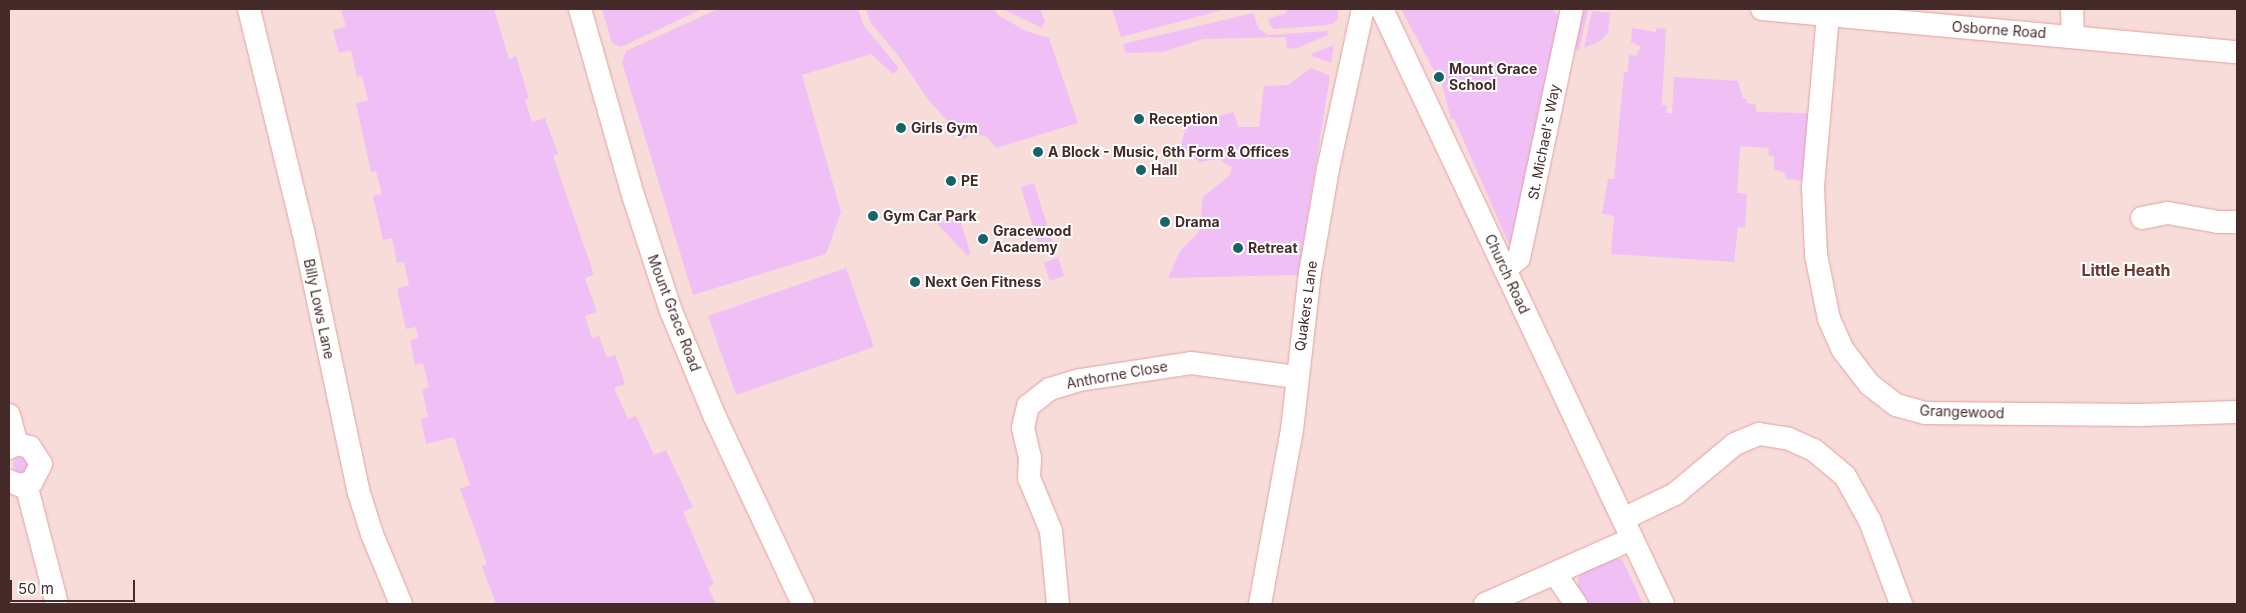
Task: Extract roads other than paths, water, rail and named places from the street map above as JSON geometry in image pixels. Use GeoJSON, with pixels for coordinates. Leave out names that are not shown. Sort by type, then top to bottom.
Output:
{"type":"FeatureCollection","features":[{"type":"Feature","properties":{"kind":"street","name":"Billy Lows Lane"},"geometry":{"type":"LineString","coordinates":[[249,9],[302,230],[359,493],[372,534],[401,604]]}},
{"type":"Feature","properties":{"kind":"street","name":"Mount Grace Road"},"geometry":{"type":"LineString","coordinates":[[580,9],[632,195],[671,311],[719,426],[803,604]]}},
{"type":"Feature","properties":{"kind":"street","name":"Quakers Lane"},"geometry":{"type":"LineString","coordinates":[[1260,604],[1292,430],[1296,377],[1310,273],[1336,121],[1363,9]]}},
{"type":"Feature","properties":{"kind":"street","name":"Church Road"},"geometry":{"type":"LineString","coordinates":[[1382,9],[1663,604]]}},
{"type":"Feature","properties":{"kind":"street","name":"St. Michael's Way"},"geometry":{"type":"LineString","coordinates":[[1505,270],[1519,258],[1572,9]]}},
{"type":"Feature","properties":{"kind":"street","name":"Osborne Road"},"geometry":{"type":"LineString","coordinates":[[1762,9],[1819,12],[2237,52]]}},
{"type":"Feature","properties":{"kind":"street"},"geometry":{"type":"LineString","coordinates":[[2072,9],[2073,35]]}},
{"type":"Feature","properties":{"kind":"street","name":"Grangewood"},"geometry":{"type":"LineString","coordinates":[[1819,12],[1812,203],[1816,255],[1829,319],[1843,350],[1869,384],[1896,405],[1926,412],[2140,416],[2237,412]]}},
{"type":"Feature","properties":{"kind":"street"},"geometry":{"type":"LineString","coordinates":[[2142,218],[2168,212],[2218,222],[2237,222]]}},
{"type":"Feature","properties":{"kind":"street","name":"Anthorne Close"},"geometry":{"type":"LineString","coordinates":[[1058,604],[1051,531],[1029,478],[1030,458],[1023,428],[1028,406],[1050,389],[1080,380],[1191,363],[1296,377]]}},
{"type":"Feature","properties":{"kind":"street"},"geometry":{"type":"LineString","coordinates":[[9,415],[13,446],[36,451],[41,464],[37,477],[17,483],[57,604]]}},
{"type":"Feature","properties":{"kind":"street"},"geometry":{"type":"LineString","coordinates":[[1485,604],[1555,574],[1627,529],[1675,494],[1735,444],[1760,434],[1789,439],[1814,450],[1845,476],[1870,521],[1901,604]]}},
{"type":"Feature","properties":{"kind":"street"},"geometry":{"type":"LineString","coordinates":[[1555,574],[1576,604]]}},
{"type":"Feature","properties":{"kind":"place","name":"Mount Grace School"},"geometry":{"type":"Point","coordinates":[1439,77]}},
{"type":"Feature","properties":{"kind":"place","name":"Reception"},"geometry":{"type":"Point","coordinates":[1139,119]}},
{"type":"Feature","properties":{"kind":"place","name":"Girls Gym"},"geometry":{"type":"Point","coordinates":[901,128]}},
{"type":"Feature","properties":{"kind":"place","name":"A Block - Music, 6th Form & Offices"},"geometry":{"type":"Point","coordinates":[1038,152]}},
{"type":"Feature","properties":{"kind":"place","name":"Hall"},"geometry":{"type":"Point","coordinates":[1141,170]}},
{"type":"Feature","properties":{"kind":"place","name":"PE"},"geometry":{"type":"Point","coordinates":[951,181]}},
{"type":"Feature","properties":{"kind":"place","name":"Gym Car Park"},"geometry":{"type":"Point","coordinates":[873,216]}},
{"type":"Feature","properties":{"kind":"place","name":"Drama"},"geometry":{"type":"Point","coordinates":[1165,222]}},
{"type":"Feature","properties":{"kind":"place","name":"Gracewood Academy"},"geometry":{"type":"Point","coordinates":[983,239]}},
{"type":"Feature","properties":{"kind":"place","name":"Retreat"},"geometry":{"type":"Point","coordinates":[1238,248]}},
{"type":"Feature","properties":{"kind":"place","name":"Next Gen Fitness"},"geometry":{"type":"Point","coordinates":[915,282]}},
{"type":"Feature","properties":{"kind":"district","name":"Little Heath"},"geometry":{"type":"Point","coordinates":[2126,270]}}]}
